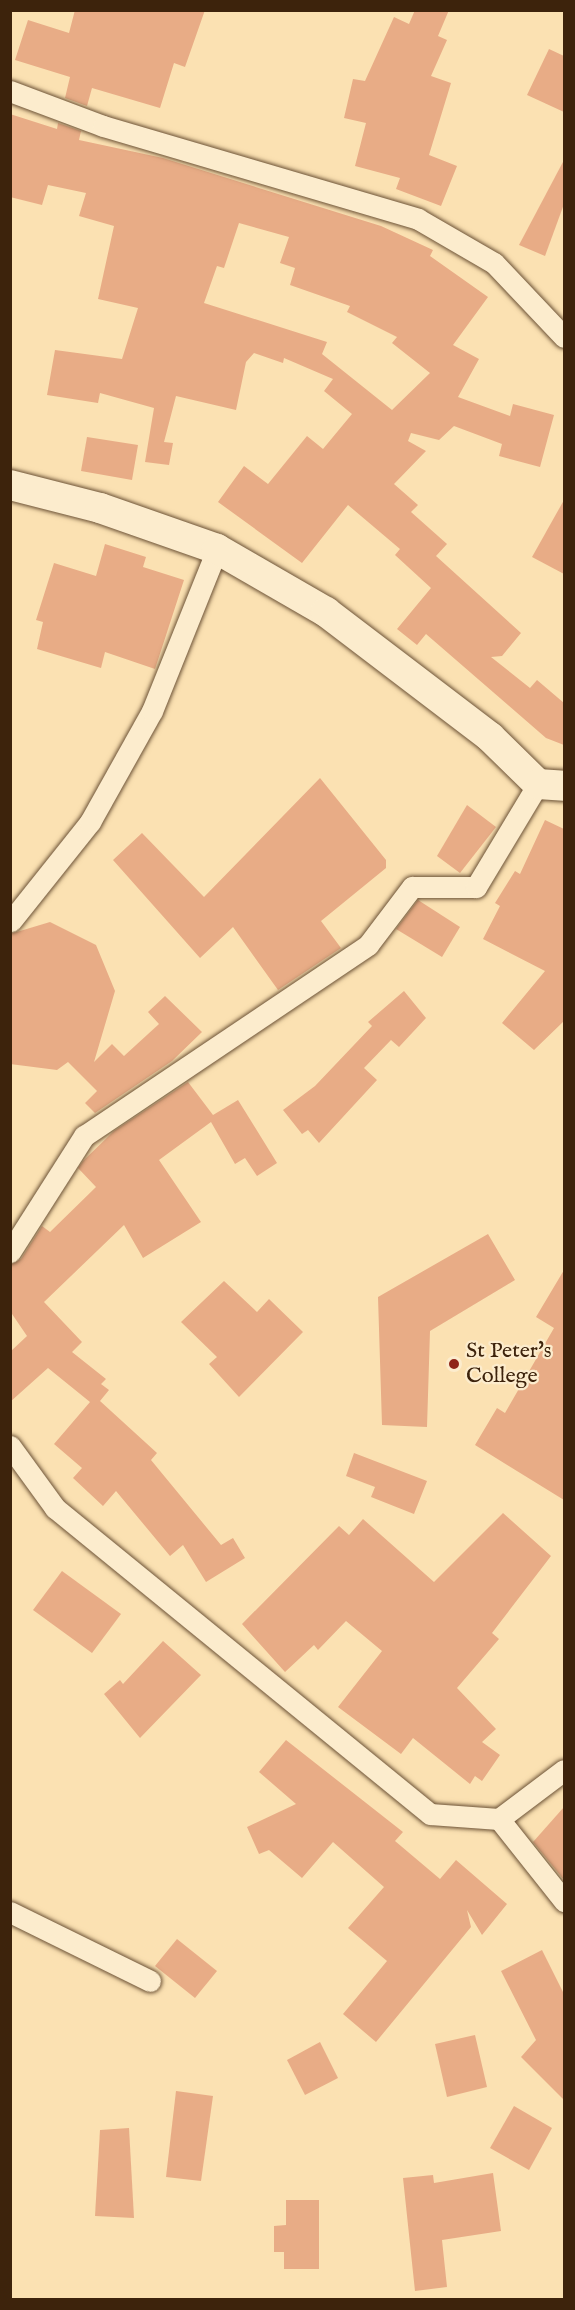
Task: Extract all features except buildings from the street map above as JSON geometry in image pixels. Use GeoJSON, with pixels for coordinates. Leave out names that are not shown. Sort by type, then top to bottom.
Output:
{"type":"FeatureCollection","features":[{"type":"Feature","properties":{"kind":"main road"},"geometry":{"type":"LineString","coordinates":[[10,485],[100,508],[217,549],[326,612],[551,785]]}},
{"type":"Feature","properties":{"kind":"street"},"geometry":{"type":"LineString","coordinates":[[10,91],[103,126],[418,219],[494,263],[564,337]]}},
{"type":"Feature","properties":{"kind":"street"},"geometry":{"type":"LineString","coordinates":[[11,921],[90,822],[152,711],[217,549]]}},
{"type":"Feature","properties":{"kind":"street"},"geometry":{"type":"LineString","coordinates":[[10,1252],[84,1136],[368,945],[412,888],[476,887],[551,785]]}},
{"type":"Feature","properties":{"kind":"street"},"geometry":{"type":"LineString","coordinates":[[10,1446],[55,1508],[430,1814],[500,1819],[564,1770]]}},
{"type":"Feature","properties":{"kind":"street"},"geometry":{"type":"LineString","coordinates":[[500,1819],[564,1901]]}},
{"type":"Feature","properties":{"kind":"street"},"geometry":{"type":"LineString","coordinates":[[10,1912],[150,1981]]}},
{"type":"Feature","properties":{"kind":"place","name":"St Peter's College"},"geometry":{"type":"Point","coordinates":[454,1364]}}]}
